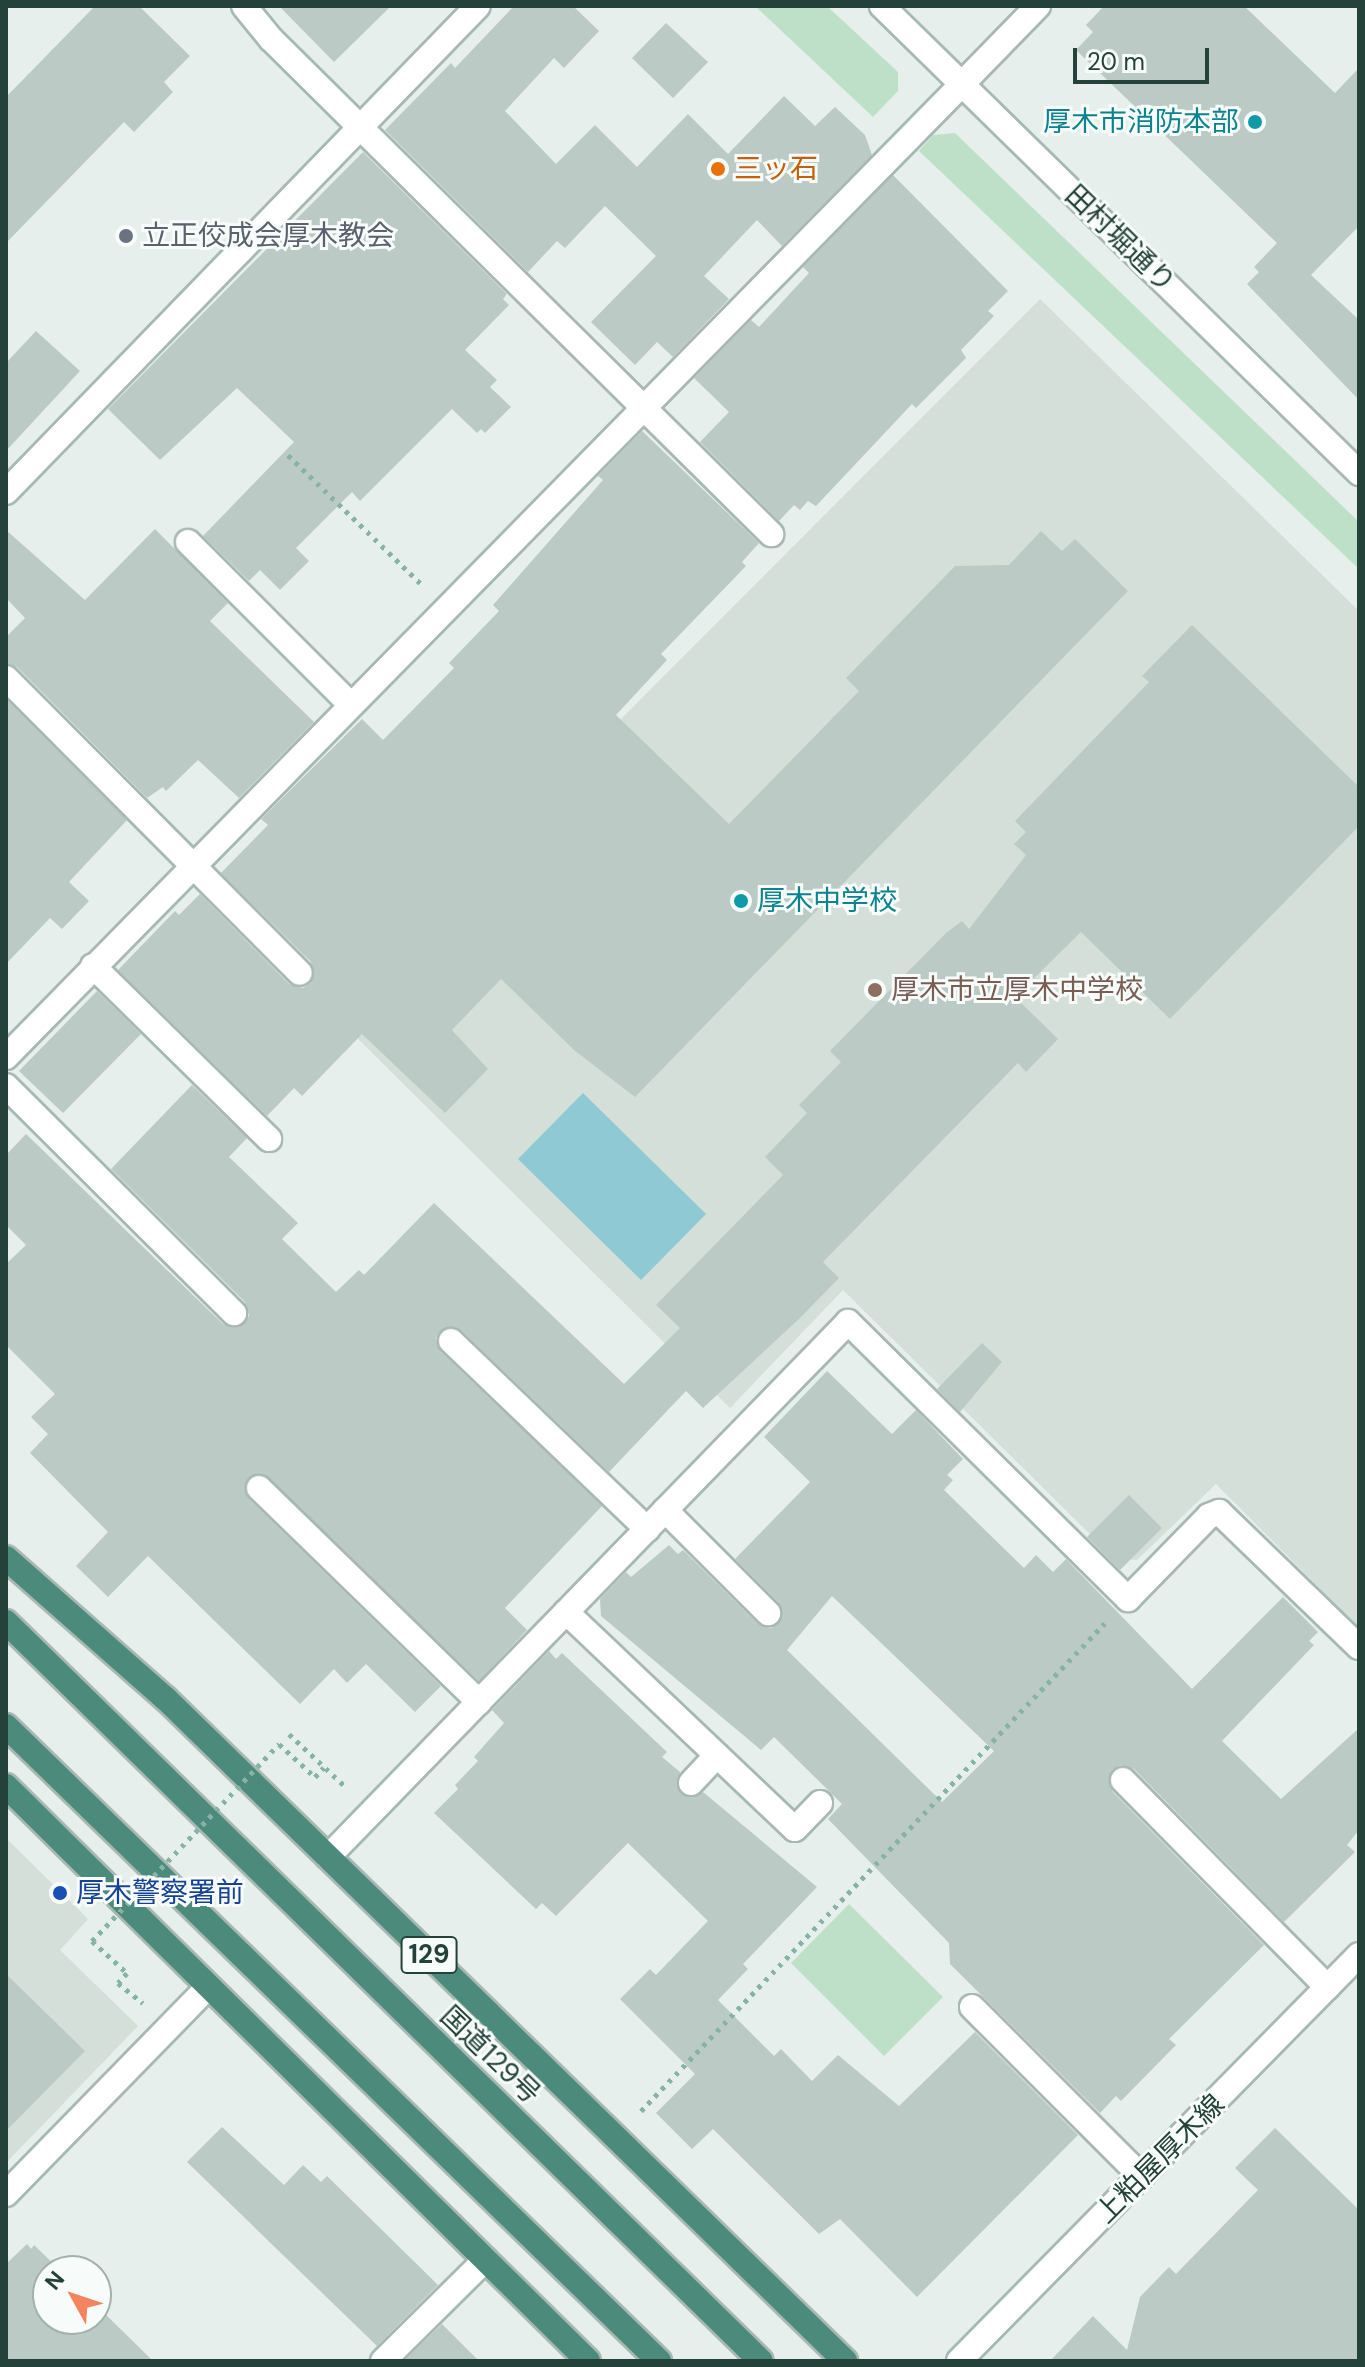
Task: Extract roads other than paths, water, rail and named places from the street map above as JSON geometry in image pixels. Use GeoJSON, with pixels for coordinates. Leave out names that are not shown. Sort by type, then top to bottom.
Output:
{"type":"FeatureCollection","features":[{"type":"Feature","properties":{"kind":"highway","name":"129"},"geometry":{"type":"LineString","coordinates":[[6,1558],[165,1698],[845,2361]]}},
{"type":"Feature","properties":{"kind":"highway","name":"国道129号"},"geometry":{"type":"LineString","coordinates":[[6,1622],[761,2361]]}},
{"type":"Feature","properties":{"kind":"highway"},"geometry":{"type":"LineString","coordinates":[[6,1726],[102,1815],[659,2361]]}},
{"type":"Feature","properties":{"kind":"highway"},"geometry":{"type":"LineString","coordinates":[[6,1786],[207,1988],[588,2361]]}},
{"type":"Feature","properties":{"kind":"street"},"geometry":{"type":"LineString","coordinates":[[244,6],[360,128],[643,404],[771,534]]}},
{"type":"Feature","properties":{"kind":"street"},"geometry":{"type":"LineString","coordinates":[[6,492],[478,6]]}},
{"type":"Feature","properties":{"kind":"street","name":"田村堀通り"},"geometry":{"type":"LineString","coordinates":[[882,6],[1359,473]]}},
{"type":"Feature","properties":{"kind":"street"},"geometry":{"type":"LineString","coordinates":[[7,1054],[643,404],[1038,6]]}},
{"type":"Feature","properties":{"kind":"street"},"geometry":{"type":"LineString","coordinates":[[188,542],[349,703]]}},
{"type":"Feature","properties":{"kind":"street"},"geometry":{"type":"LineString","coordinates":[[6,678],[300,973]]}},
{"type":"Feature","properties":{"kind":"street"},"geometry":{"type":"LineString","coordinates":[[93,966],[269,1139]]}},
{"type":"Feature","properties":{"kind":"street"},"geometry":{"type":"LineString","coordinates":[[6,1086],[234,1313]]}},
{"type":"Feature","properties":{"kind":"street"},"geometry":{"type":"LineString","coordinates":[[328,1857],[848,1322],[1128,1599],[1209,1516],[1219,1512],[1359,1647]]}},
{"type":"Feature","properties":{"kind":"street"},"geometry":{"type":"LineString","coordinates":[[451,1341],[647,1529]]}},
{"type":"Feature","properties":{"kind":"street"},"geometry":{"type":"LineString","coordinates":[[259,1488],[479,1702]]}},
{"type":"Feature","properties":{"kind":"street"},"geometry":{"type":"LineString","coordinates":[[665,1510],[768,1613]]}},
{"type":"Feature","properties":{"kind":"street"},"geometry":{"type":"LineString","coordinates":[[566,1612],[717,1755],[786,1836],[820,1803]]}},
{"type":"Feature","properties":{"kind":"street"},"geometry":{"type":"LineString","coordinates":[[691,1783],[717,1755]]}},
{"type":"Feature","properties":{"kind":"street"},"geometry":{"type":"LineString","coordinates":[[1123,1780],[1327,1987]]}},
{"type":"Feature","properties":{"kind":"street","name":"上粕屋厚木線"},"geometry":{"type":"LineString","coordinates":[[959,2361],[1359,1955]]}},
{"type":"Feature","properties":{"kind":"street"},"geometry":{"type":"LineString","coordinates":[[6,2194],[207,1988]]}},
{"type":"Feature","properties":{"kind":"street"},"geometry":{"type":"LineString","coordinates":[[972,2007],[1142,2177]]}},
{"type":"Feature","properties":{"kind":"street"},"geometry":{"type":"LineString","coordinates":[[383,2361],[485,2260]]}},
{"type":"Feature","properties":{"kind":"water"},"geometry":{"type":"Polygon","coordinates":[[[583,1093],[706,1214],[641,1280],[518,1159],[583,1093]]]}},
{"type":"Feature","properties":{"kind":"place","name":"厚木市消防本部"},"geometry":{"type":"Point","coordinates":[1255,122]}},
{"type":"Feature","properties":{"kind":"place","name":"三ッ石"},"geometry":{"type":"Point","coordinates":[718,169]}},
{"type":"Feature","properties":{"kind":"place","name":"立正佼成会厚木教会"},"geometry":{"type":"Point","coordinates":[126,236]}},
{"type":"Feature","properties":{"kind":"place","name":"厚木中学校"},"geometry":{"type":"Point","coordinates":[741,901]}},
{"type":"Feature","properties":{"kind":"place","name":"厚木市立厚木中学校"},"geometry":{"type":"Point","coordinates":[875,990]}},
{"type":"Feature","properties":{"kind":"place","name":"厚木警察署前"},"geometry":{"type":"Point","coordinates":[60,1893]}}]}
